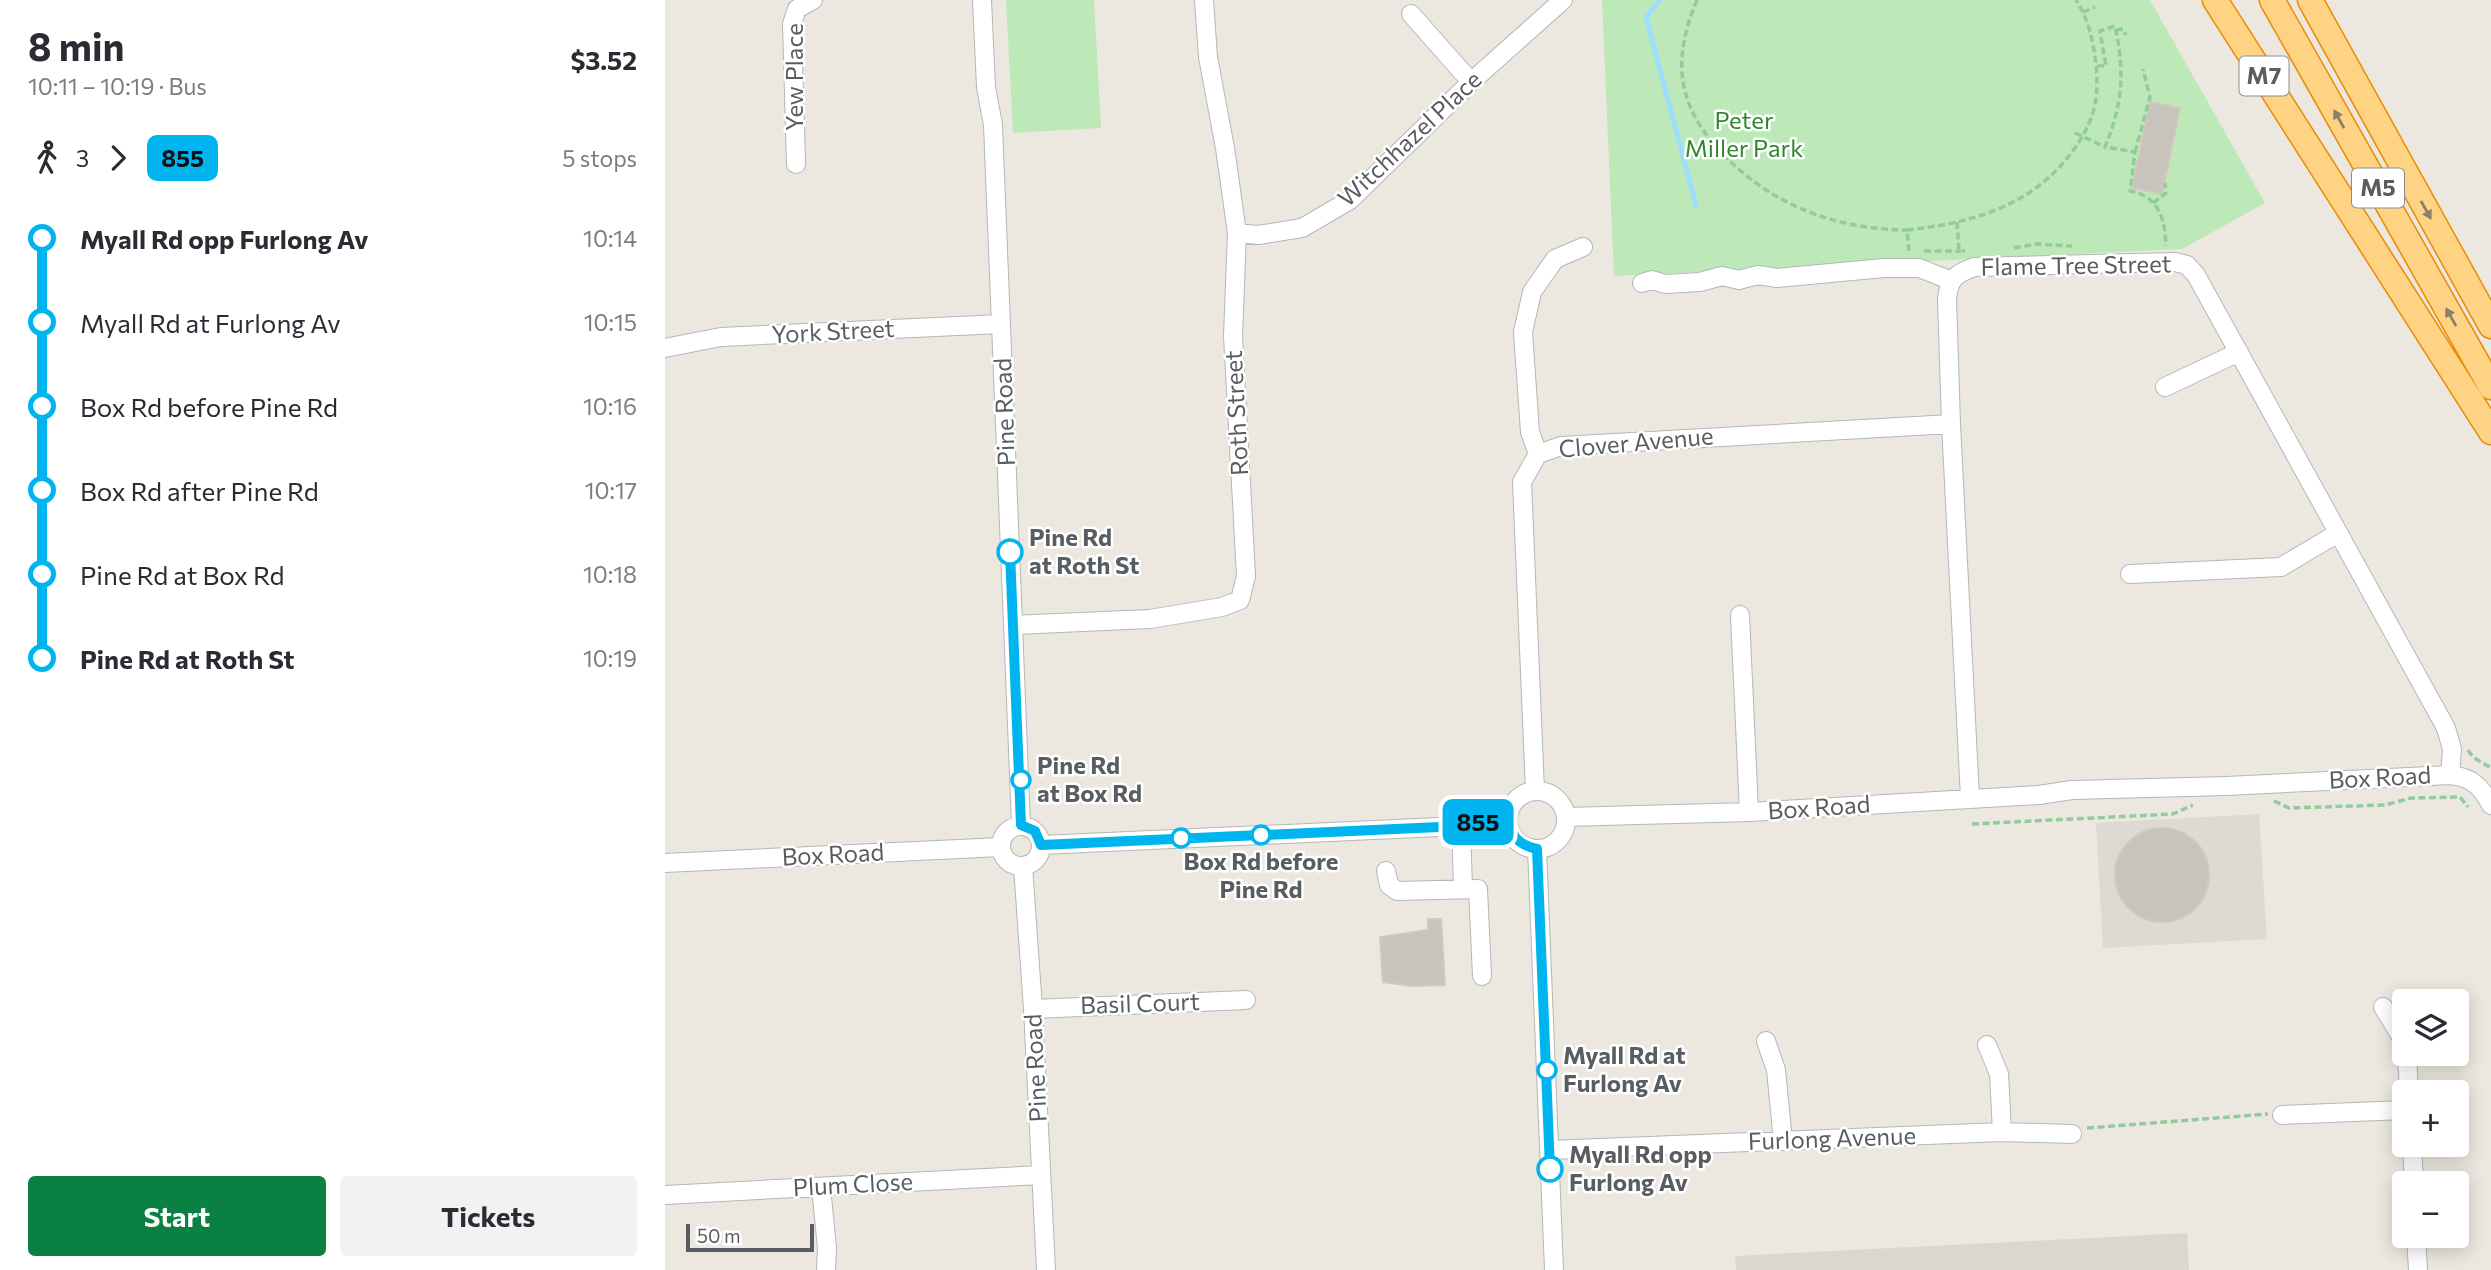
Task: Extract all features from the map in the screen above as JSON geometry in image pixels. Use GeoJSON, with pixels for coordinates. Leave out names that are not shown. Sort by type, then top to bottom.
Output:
{"type":"FeatureCollection","features":[{"type":"Feature","properties":{"kind":"highway"},"geometry":{"type":"LineString","coordinates":[[2209,0],[2313,152],[2491,432]]}},
{"type":"Feature","properties":{"kind":"highway","name":"M7"},"geometry":{"type":"LineString","coordinates":[[2215,0],[2313,152]]}},
{"type":"Feature","properties":{"kind":"highway","name":"M5"},"geometry":{"type":"LineString","coordinates":[[2272,0],[2491,387]]}},
{"type":"Feature","properties":{"kind":"highway","name":"M5"},"geometry":{"type":"LineString","coordinates":[[2310,0],[2491,326]]}},
{"type":"Feature","properties":{"kind":"street","name":"Yew Place"},"geometry":{"type":"LineString","coordinates":[[796,164],[792,24],[797,9],[813,0]]}},
{"type":"Feature","properties":{"kind":"street","name":"Pine Road"},"geometry":{"type":"LineString","coordinates":[[982,0],[986,87],[993,125],[1021,825]]}},
{"type":"Feature","properties":{"kind":"street","name":"Roth Street"},"geometry":{"type":"LineString","coordinates":[[1013,625],[1150,619],[1222,607],[1240,600],[1245,576],[1233,335],[1237,233],[1208,57],[1205,0]]}},
{"type":"Feature","properties":{"kind":"street","name":"Witchhazel Place"},"geometry":{"type":"LineString","coordinates":[[1237,233],[1258,235],[1302,229],[1350,200],[1471,82],[1563,0]]}},
{"type":"Feature","properties":{"kind":"street"},"geometry":{"type":"LineString","coordinates":[[1411,14],[1471,82]]}},
{"type":"Feature","properties":{"kind":"street"},"geometry":{"type":"LineString","coordinates":[[1538,454],[1530,432],[1523,332],[1532,292],[1555,259],[1583,247]]}},
{"type":"Feature","properties":{"kind":"street","name":"Flame Tree Street"},"geometry":{"type":"LineString","coordinates":[[1970,798],[1947,299],[1949,285],[1956,276],[1981,267],[2175,262],[2187,265],[2196,275],[2446,728],[2452,749],[2450,775]]}},
{"type":"Feature","properties":{"kind":"street"},"geometry":{"type":"LineString","coordinates":[[1642,282],[1700,282],[1723,276],[1739,280],[1758,275],[1777,278],[1884,268],[1919,268],[1956,276]]}},
{"type":"Feature","properties":{"kind":"street","name":"York Street"},"geometry":{"type":"LineString","coordinates":[[665,348],[721,337],[1002,324]]}},
{"type":"Feature","properties":{"kind":"street"},"geometry":{"type":"LineString","coordinates":[[2165,387],[2239,352]]}},
{"type":"Feature","properties":{"kind":"street","name":"Clover Avenue"},"geometry":{"type":"LineString","coordinates":[[1535,791],[1523,482],[1538,454],[1561,446],[1587,444],[1951,424]]}},
{"type":"Feature","properties":{"kind":"street"},"geometry":{"type":"LineString","coordinates":[[2130,574],[2281,566],[2338,533]]}},
{"type":"Feature","properties":{"kind":"street"},"geometry":{"type":"LineString","coordinates":[[1740,615],[1749,812]]}},
{"type":"Feature","properties":{"kind":"street"},"geometry":{"type":"LineString","coordinates":[[2450,775],[2464,776],[2475,783],[2491,805]]}},
{"type":"Feature","properties":{"kind":"street","name":"Box Road"},"geometry":{"type":"LineString","coordinates":[[1566,817],[1749,812],[2039,795],[2072,790],[2226,786],[2450,775]]}},
{"type":"Feature","properties":{"kind":"street"},"geometry":{"type":"LineString","coordinates":[[1535,791],[1551,794],[1558,800],[1566,817],[1562,835],[1546,847],[1537,849],[1528,847],[1513,835],[1508,817],[1516,800],[1535,791]]}},
{"type":"Feature","properties":{"kind":"street"},"geometry":{"type":"LineString","coordinates":[[1041,845],[1461,826],[1508,817]]}},
{"type":"Feature","properties":{"kind":"street"},"geometry":{"type":"LineString","coordinates":[[1021,825],[1035,831],[1041,845],[1035,860],[1023,866],[1004,858],[1000,847],[1004,834],[1012,827],[1021,825]]}},
{"type":"Feature","properties":{"kind":"street"},"geometry":{"type":"LineString","coordinates":[[1461,826],[1463,889]]}},
{"type":"Feature","properties":{"kind":"street","name":"Box Road"},"geometry":{"type":"LineString","coordinates":[[665,863],[1000,847]]}},
{"type":"Feature","properties":{"kind":"street"},"geometry":{"type":"LineString","coordinates":[[1537,849],[1554,1270]]}},
{"type":"Feature","properties":{"kind":"street","name":"Pine Road"},"geometry":{"type":"LineString","coordinates":[[1023,866],[1046,1270]]}},
{"type":"Feature","properties":{"kind":"street"},"geometry":{"type":"LineString","coordinates":[[1386,871],[1389,885],[1397,891],[1478,889],[1482,976]]}},
{"type":"Feature","properties":{"kind":"street","name":"Basil Court"},"geometry":{"type":"LineString","coordinates":[[1033,1009],[1246,1000]]}},
{"type":"Feature","properties":{"kind":"street"},"geometry":{"type":"LineString","coordinates":[[2383,1007],[2392,1022]]}},
{"type":"Feature","properties":{"kind":"street"},"geometry":{"type":"LineString","coordinates":[[1766,1041],[1776,1070],[1783,1141]]}},
{"type":"Feature","properties":{"kind":"street"},"geometry":{"type":"LineString","coordinates":[[1987,1045],[1999,1074],[2002,1132]]}},
{"type":"Feature","properties":{"kind":"street"},"geometry":{"type":"LineString","coordinates":[[2283,1115],[2392,1111]]}},
{"type":"Feature","properties":{"kind":"street","name":"Furlong Avenue"},"geometry":{"type":"LineString","coordinates":[[1550,1150],[2002,1132],[2072,1134]]}},
{"type":"Feature","properties":{"kind":"street","name":"Plum Close"},"geometry":{"type":"LineString","coordinates":[[665,1195],[1041,1175]]}},
{"type":"Feature","properties":{"kind":"street"},"geometry":{"type":"LineString","coordinates":[[821,1186],[827,1248],[826,1270]]}},
{"type":"Feature","properties":{"kind":"street"},"geometry":{"type":"LineString","coordinates":[[2417,1248],[2418,1270]]}},
{"type":"Feature","properties":{"kind":"path"},"geometry":{"type":"LineString","coordinates":[[1697,0],[1688,22],[1682,49],[1683,82],[1686,98],[1698,124],[1715,146],[1739,172],[1790,204],[1857,226],[1907,230],[1977,217],[2017,201],[2044,180],[2081,137],[2094,109],[2097,82],[2090,28],[2076,0]]}},
{"type":"Feature","properties":{"kind":"path"},"geometry":{"type":"LineString","coordinates":[[2083,12],[2095,7]]}},
{"type":"Feature","properties":{"kind":"path"},"geometry":{"type":"LineString","coordinates":[[2096,66],[2106,66],[2101,31],[2115,26],[2122,57],[2123,83],[2113,128],[2105,146]]}},
{"type":"Feature","properties":{"kind":"path"},"geometry":{"type":"LineString","coordinates":[[2116,30],[2123,29],[2126,35]]}},
{"type":"Feature","properties":{"kind":"path"},"geometry":{"type":"LineString","coordinates":[[2143,69],[2150,97],[2136,152],[2130,191],[2148,196],[2163,217],[2166,246]]}},
{"type":"Feature","properties":{"kind":"path"},"geometry":{"type":"LineString","coordinates":[[2075,133],[2105,146],[2136,152]]}},
{"type":"Feature","properties":{"kind":"path"},"geometry":{"type":"LineString","coordinates":[[2153,203],[2166,193],[2165,183]]}},
{"type":"Feature","properties":{"kind":"path"},"geometry":{"type":"LineString","coordinates":[[1956,276],[1959,251],[1957,222]]}},
{"type":"Feature","properties":{"kind":"path"},"geometry":{"type":"LineString","coordinates":[[1907,230],[1907,251],[1959,251]]}},
{"type":"Feature","properties":{"kind":"path"},"geometry":{"type":"LineString","coordinates":[[2270,800],[2290,808],[2385,805],[2411,798],[2459,797],[2468,807]]}},
{"type":"Feature","properties":{"kind":"path"},"geometry":{"type":"LineString","coordinates":[[1972,824],[2173,814],[2198,803]]}},
{"type":"Feature","properties":{"kind":"path"},"geometry":{"type":"LineString","coordinates":[[2072,1134],[2090,1126],[2261,1114],[2283,1115]]}},
{"type":"Feature","properties":{"kind":"shaded area"},"geometry":{"type":"Polygon","coordinates":[[[2259,814],[2267,939],[2103,948],[2096,823],[2259,814]]]}},
{"type":"Feature","properties":{"kind":"shaded area"},"geometry":{"type":"Polygon","coordinates":[[[2187,1233],[2189,1270],[1736,1270],[1735,1256],[2187,1233]]]}},
{"type":"Feature","properties":{"kind":"green space"},"geometry":{"type":"Polygon","coordinates":[[[1006,0],[1094,0],[1101,128],[1013,133],[1006,0]]]}},
{"type":"Feature","properties":{"kind":"green space","name":"Peter Miller Park"},"geometry":{"type":"Polygon","coordinates":[[[1602,0],[2150,0],[2265,203],[2182,249],[1614,276],[1602,0]]]}},
{"type":"Feature","properties":{"kind":"building"},"geometry":{"type":"Polygon","coordinates":[[[2150,102],[2180,108],[2162,194],[2132,188],[2150,102]]]}},
{"type":"Feature","properties":{"kind":"building"},"geometry":{"type":"Polygon","coordinates":[[[2162,828],[2180,832],[2195,842],[2205,857],[2209,875],[2205,893],[2195,908],[2180,918],[2162,922],[2144,918],[2129,908],[2119,893],[2115,875],[2119,857],[2129,842],[2144,832],[2162,828]]]}},
{"type":"Feature","properties":{"kind":"building"},"geometry":{"type":"Polygon","coordinates":[[[1428,919],[1441,919],[1445,985],[1412,986],[1383,982],[1380,937],[1428,930],[1428,919]]]}},
{"type":"Feature","properties":{"kind":"waterway"},"geometry":{"type":"LineString","coordinates":[[1660,0],[1646,17],[1696,205]]}},
{"type":"Feature","properties":{"kind":"bus line","name":"855"},"geometry":{"type":"LineString","coordinates":[[1010,552],[1021,825],[1035,831],[1041,845],[1461,826],[1508,817],[1509,826],[1519,842],[1537,849],[1550,1169]]}},
{"type":"Feature","properties":{"kind":"place","name":"Pine Rd at Roth St"},"geometry":{"type":"Point","coordinates":[1010,552]}},
{"type":"Feature","properties":{"kind":"place","name":"Pine Rd at Box Rd"},"geometry":{"type":"Point","coordinates":[1021,780]}},
{"type":"Feature","properties":{"kind":"place","name":"Box Rd before Pine Rd"},"geometry":{"type":"Point","coordinates":[1261,835]}},
{"type":"Feature","properties":{"kind":"place","name":"Myall Rd at Furlong Av"},"geometry":{"type":"Point","coordinates":[1547,1070]}},
{"type":"Feature","properties":{"kind":"place","name":"Myall Rd opp Furlong Av"},"geometry":{"type":"Point","coordinates":[1550,1169]}}]}
